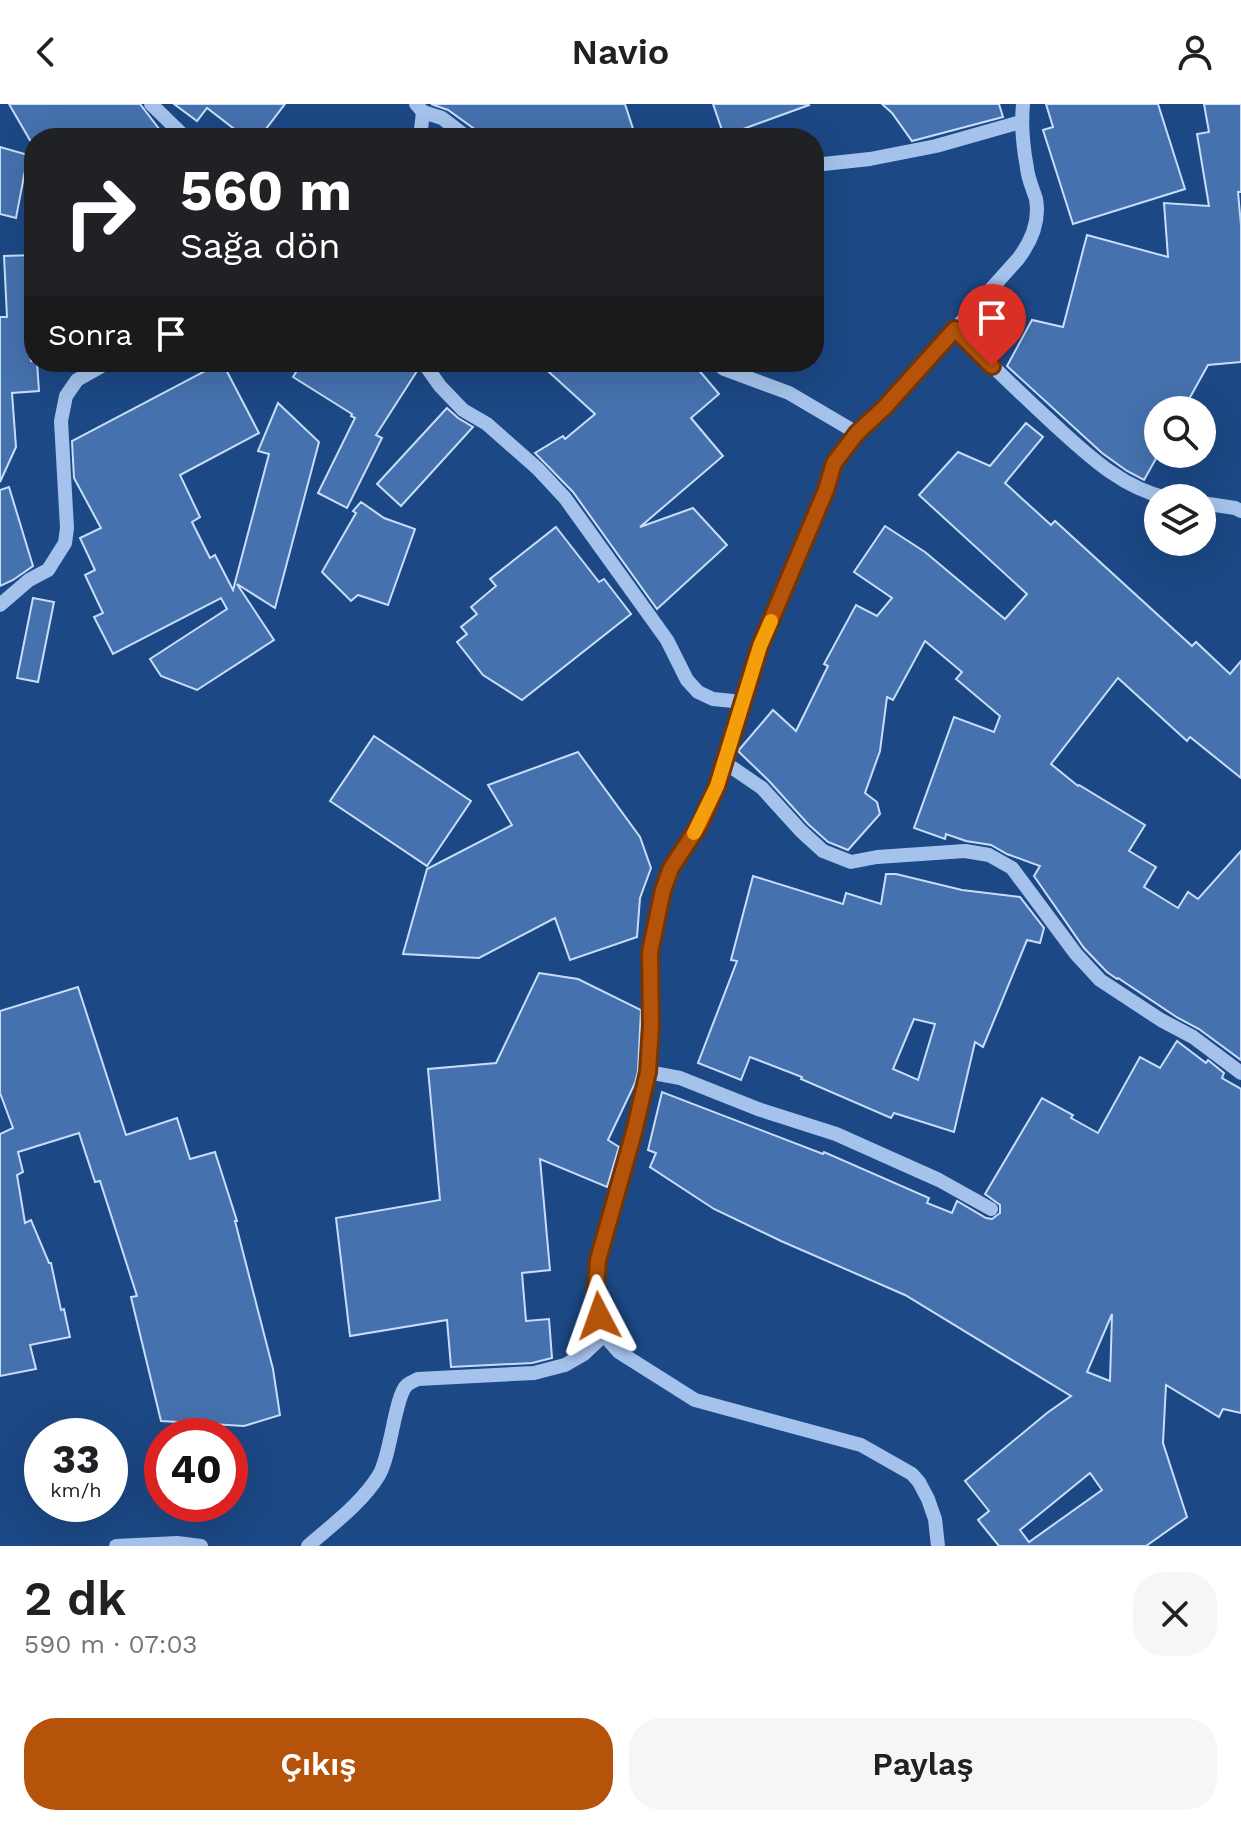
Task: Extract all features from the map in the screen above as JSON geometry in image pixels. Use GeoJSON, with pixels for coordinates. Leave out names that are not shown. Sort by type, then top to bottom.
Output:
{"type":"FeatureCollection","features":[{"type":"Feature","properties":{"kind":"street"},"geometry":{"type":"LineString","coordinates":[[151,104],[176,128]]}},
{"type":"Feature","properties":{"kind":"street"},"geometry":{"type":"LineString","coordinates":[[938,1546],[935,1519],[928,1499],[919,1482],[904,1469],[861,1445],[695,1400],[619,1352],[604,1335],[595,1298],[598,1260],[648,1072],[650,952],[663,890],[671,868],[700,824],[717,786],[760,646],[826,490],[834,463],[857,433],[885,407],[1030,243],[1037,202],[1027,171],[1021,122],[1023,104]]}},
{"type":"Feature","properties":{"kind":"street"},"geometry":{"type":"LineString","coordinates":[[420,128],[419,108],[442,118],[455,128]]}},
{"type":"Feature","properties":{"kind":"street"},"geometry":{"type":"LineString","coordinates":[[824,164],[870,159],[936,146],[1021,122]]}},
{"type":"Feature","properties":{"kind":"street"},"geometry":{"type":"LineString","coordinates":[[955,329],[1029,402],[1112,474],[1144,490]]}},
{"type":"Feature","properties":{"kind":"street"},"geometry":{"type":"LineString","coordinates":[[0,605],[29,580],[48,570],[65,543],[67,528],[61,421],[66,396],[77,380],[91,372]]}},
{"type":"Feature","properties":{"kind":"street"},"geometry":{"type":"LineString","coordinates":[[430,372],[463,410],[487,424],[538,469],[565,498],[667,640],[687,680],[698,692],[713,699],[743,702]]}},
{"type":"Feature","properties":{"kind":"street"},"geometry":{"type":"LineString","coordinates":[[732,372],[789,393],[857,433]]}},
{"type":"Feature","properties":{"kind":"street"},"geometry":{"type":"LineString","coordinates":[[1216,505],[1241,511]]}},
{"type":"Feature","properties":{"kind":"street"},"geometry":{"type":"LineString","coordinates":[[724,762],[762,788],[823,851],[851,862],[877,857],[965,851],[989,855],[1012,868],[1076,954],[1100,980],[1193,1037],[1241,1073]]}},
{"type":"Feature","properties":{"kind":"street"},"geometry":{"type":"LineString","coordinates":[[648,1072],[680,1078],[758,1109],[836,1134],[939,1180],[991,1209]]}},
{"type":"Feature","properties":{"kind":"street"},"geometry":{"type":"LineString","coordinates":[[308,1546],[364,1495],[381,1473],[394,1430],[400,1394],[407,1385],[418,1379],[534,1373],[565,1365],[584,1354],[604,1335]]}},
{"type":"Feature","properties":{"kind":"street"},"geometry":{"type":"LineString","coordinates":[[116,1546],[177,1543],[201,1546]]}},
{"type":"Feature","properties":{"kind":"building"},"geometry":{"type":"Polygon","coordinates":[[[9,104],[140,104],[158,128],[24,128],[9,104]]]}},
{"type":"Feature","properties":{"kind":"building"},"geometry":{"type":"Polygon","coordinates":[[[174,104],[285,104],[267,128],[233,128],[207,108],[197,121],[174,104]]]}},
{"type":"Feature","properties":{"kind":"building"},"geometry":{"type":"Polygon","coordinates":[[[431,104],[625,104],[633,128],[473,128],[448,110],[431,104]]]}},
{"type":"Feature","properties":{"kind":"building"},"geometry":{"type":"Polygon","coordinates":[[[713,104],[809,105],[746,128],[721,128],[713,104]]]}},
{"type":"Feature","properties":{"kind":"building"},"geometry":{"type":"Polygon","coordinates":[[[882,104],[999,104],[1003,117],[912,141],[882,104]]]}},
{"type":"Feature","properties":{"kind":"building"},"geometry":{"type":"Polygon","coordinates":[[[1046,104],[1158,104],[1185,189],[1073,224],[1043,130],[1053,127],[1046,104]]]}},
{"type":"Feature","properties":{"kind":"building"},"geometry":{"type":"Polygon","coordinates":[[[1204,104],[1241,104],[1241,192],[1238,192],[1241,225],[1241,362],[1208,365],[1191,396],[1144,396],[1144,468],[1151,468],[1144,480],[1102,453],[1007,366],[1032,320],[1063,327],[1087,235],[1168,257],[1164,203],[1209,206],[1197,134],[1209,132],[1204,104]]]}},
{"type":"Feature","properties":{"kind":"building"},"geometry":{"type":"Polygon","coordinates":[[[0,147],[24,154],[24,176],[16,218],[0,214],[0,147]]]}},
{"type":"Feature","properties":{"kind":"building"},"geometry":{"type":"Polygon","coordinates":[[[24,255],[24,372],[38,372],[39,391],[12,393],[16,447],[0,482],[0,317],[7,317],[4,256],[24,255]]]}},
{"type":"Feature","properties":{"kind":"building"},"geometry":{"type":"Polygon","coordinates":[[[203,372],[227,372],[259,433],[180,475],[200,517],[192,522],[210,558],[215,555],[233,590],[269,454],[258,451],[278,403],[319,442],[275,608],[237,584],[274,640],[197,690],[161,676],[150,659],[227,609],[221,598],[113,654],[94,617],[103,613],[85,575],[95,570],[80,538],[101,528],[74,478],[72,441],[203,372]]]}},
{"type":"Feature","properties":{"kind":"building"},"geometry":{"type":"Polygon","coordinates":[[[296,372],[416,372],[376,435],[382,438],[347,508],[318,493],[355,418],[293,377],[296,372]]]}},
{"type":"Feature","properties":{"kind":"building"},"geometry":{"type":"Polygon","coordinates":[[[549,372],[700,372],[719,394],[691,418],[723,456],[640,527],[693,508],[727,545],[657,609],[573,492],[535,453],[563,436],[565,439],[595,414],[549,372]]]}},
{"type":"Feature","properties":{"kind":"building"},"geometry":{"type":"Polygon","coordinates":[[[447,408],[473,427],[401,506],[377,484],[447,408]]]}},
{"type":"Feature","properties":{"kind":"building"},"geometry":{"type":"Polygon","coordinates":[[[1026,423],[1043,437],[1005,483],[1051,525],[1055,521],[1192,646],[1196,642],[1230,674],[1241,661],[1241,778],[1190,737],[1187,741],[1118,678],[1051,764],[1078,786],[1145,825],[1129,851],[1156,867],[1144,887],[1178,908],[1188,892],[1198,899],[1241,851],[1241,1060],[1199,1029],[1107,972],[1084,948],[1034,876],[1040,866],[991,845],[946,834],[945,839],[914,828],[954,717],[994,732],[1000,716],[956,679],[962,672],[925,641],[893,700],[887,697],[880,751],[865,793],[877,802],[880,814],[848,850],[828,842],[808,824],[738,751],[773,710],[796,731],[828,666],[824,664],[856,605],[877,616],[892,598],[854,572],[885,526],[925,552],[1005,619],[1027,594],[919,495],[958,452],[990,466],[1026,423]]]}},
{"type":"Feature","properties":{"kind":"building"},"geometry":{"type":"Polygon","coordinates":[[[9,487],[33,566],[0,586],[0,490],[9,487]]]}},
{"type":"Feature","properties":{"kind":"building"},"geometry":{"type":"Polygon","coordinates":[[[361,502],[384,518],[415,529],[388,605],[358,595],[351,601],[322,572],[356,513],[353,511],[361,502]]]}},
{"type":"Feature","properties":{"kind":"building"},"geometry":{"type":"Polygon","coordinates":[[[556,527],[599,582],[604,579],[631,614],[522,700],[483,675],[457,642],[467,634],[461,627],[477,614],[471,607],[496,586],[490,579],[556,527]]]}},
{"type":"Feature","properties":{"kind":"building"},"geometry":{"type":"Polygon","coordinates":[[[33,598],[54,602],[38,682],[17,678],[33,598]]]}},
{"type":"Feature","properties":{"kind":"building"},"geometry":{"type":"Polygon","coordinates":[[[374,736],[471,801],[427,866],[330,801],[374,736]]]}},
{"type":"Feature","properties":{"kind":"building"},"geometry":{"type":"Polygon","coordinates":[[[578,752],[640,837],[651,868],[640,898],[637,937],[570,960],[555,918],[479,958],[403,954],[427,869],[512,825],[488,785],[578,752]]]}},
{"type":"Feature","properties":{"kind":"building"},"geometry":{"type":"Polygon","coordinates":[[[886,874],[896,874],[962,890],[1020,897],[1044,928],[1040,943],[1027,940],[983,1047],[975,1042],[954,1132],[894,1113],[891,1118],[750,1057],[741,1080],[698,1063],[737,961],[731,960],[753,876],[843,904],[846,893],[881,904],[886,874]],[[914,1019],[893,1069],[918,1080],[935,1024],[914,1019]]]}},
{"type":"Feature","properties":{"kind":"building"},"geometry":{"type":"Polygon","coordinates":[[[539,973],[578,979],[641,1010],[638,1071],[608,1140],[619,1147],[607,1187],[540,1159],[550,1270],[522,1273],[526,1321],[549,1319],[552,1358],[532,1363],[451,1367],[447,1320],[350,1336],[336,1218],[440,1200],[428,1069],[496,1063],[539,973]]]}},
{"type":"Feature","properties":{"kind":"building"},"geometry":{"type":"Polygon","coordinates":[[[78,987],[126,1135],[177,1118],[190,1159],[215,1152],[237,1221],[273,1369],[280,1415],[248,1425],[248,1418],[160,1418],[131,1297],[137,1296],[100,1181],[95,1182],[79,1133],[18,1152],[23,1172],[17,1175],[25,1223],[31,1220],[51,1263],[70,1337],[30,1345],[36,1369],[0,1376],[0,1134],[13,1128],[0,1093],[0,1011],[78,987]]]}},
{"type":"Feature","properties":{"kind":"building"},"geometry":{"type":"Polygon","coordinates":[[[1177,1041],[1206,1063],[1208,1060],[1224,1073],[1222,1078],[1241,1089],[1241,1413],[1223,1409],[1219,1417],[1166,1385],[1163,1443],[1187,1517],[1146,1546],[999,1546],[978,1520],[989,1511],[965,1481],[1071,1396],[905,1295],[714,1209],[650,1167],[656,1153],[648,1150],[662,1092],[824,1152],[929,1198],[927,1203],[952,1213],[957,1201],[992,1219],[1000,1213],[1000,1205],[985,1194],[1042,1098],[1098,1133],[1140,1057],[1160,1068],[1177,1041]],[[1112,1314],[1087,1372],[1110,1381],[1112,1314]],[[1090,1473],[1020,1530],[1029,1542],[1102,1490],[1090,1473]]]}},
{"type":"Feature","properties":{"kind":"slow traffic"},"geometry":{"type":"LineString","coordinates":[[694,833],[717,786],[760,646],[771,621]]}},
{"type":"Feature","properties":{"kind":"route"},"geometry":{"type":"LineString","coordinates":[[599,1316],[595,1298],[598,1260],[648,1072],[650,952],[663,890],[671,868],[700,824],[717,786],[760,646],[826,490],[834,463],[857,433],[885,407],[955,329],[992,366]]}}]}
